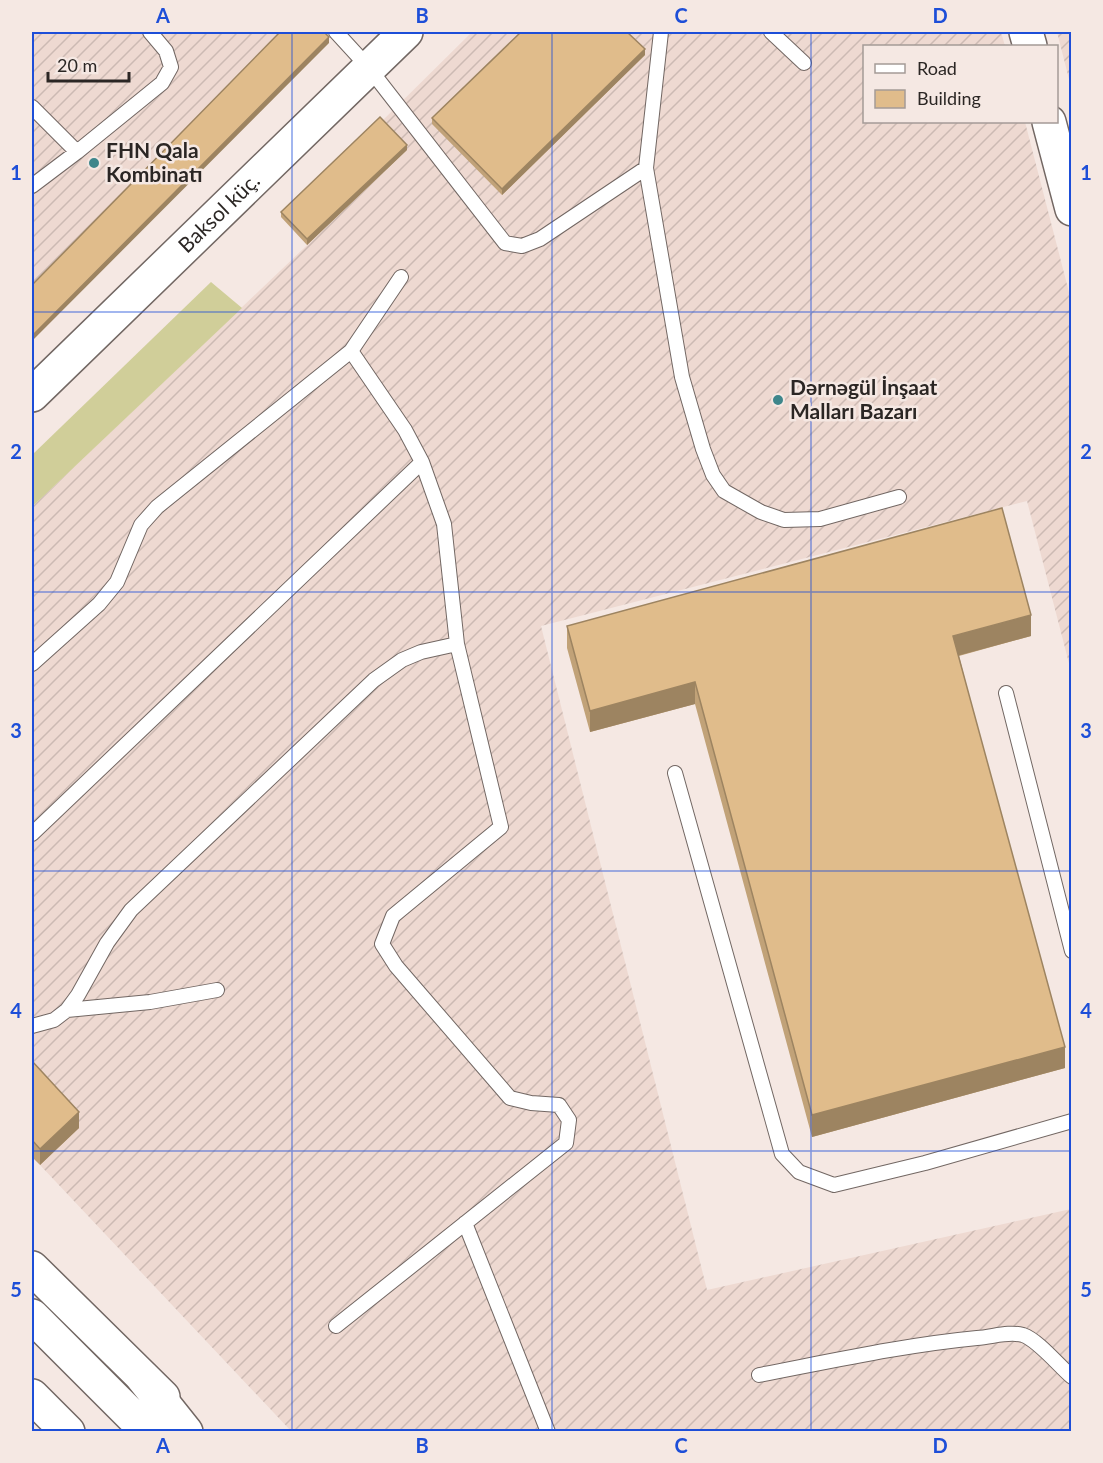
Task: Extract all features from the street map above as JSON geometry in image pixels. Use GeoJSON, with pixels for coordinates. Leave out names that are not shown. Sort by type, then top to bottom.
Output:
{"type":"FeatureCollection","features":[{"type":"Feature","properties":{"kind":"main road","name":"Baksol küç."},"geometry":{"type":"LineString","coordinates":[[32,395],[406,32]]}},
{"type":"Feature","properties":{"kind":"main road"},"geometry":{"type":"LineString","coordinates":[[1049,123],[1071,209]]}},
{"type":"Feature","properties":{"kind":"main road"},"geometry":{"type":"LineString","coordinates":[[32,1268],[199,1431]]}},
{"type":"Feature","properties":{"kind":"main road"},"geometry":{"type":"LineString","coordinates":[[32,1316],[148,1431]]}},
{"type":"Feature","properties":{"kind":"main road"},"geometry":{"type":"LineString","coordinates":[[143,1378],[186,1431]]}},
{"type":"Feature","properties":{"kind":"main road"},"geometry":{"type":"LineString","coordinates":[[32,1396],[68,1431]]}},
{"type":"Feature","properties":{"kind":"lane"},"geometry":{"type":"LineString","coordinates":[[32,186],[77,153],[162,83],[171,67],[166,51],[150,32]]}},
{"type":"Feature","properties":{"kind":"lane"},"geometry":{"type":"LineString","coordinates":[[336,32],[369,68],[505,243],[522,246],[540,239],[646,168]]}},
{"type":"Feature","properties":{"kind":"lane"},"geometry":{"type":"LineString","coordinates":[[662,32],[646,168],[682,377],[713,475],[724,491],[761,512],[784,520],[820,519],[899,497]]}},
{"type":"Feature","properties":{"kind":"lane"},"geometry":{"type":"LineString","coordinates":[[771,32],[804,63]]}},
{"type":"Feature","properties":{"kind":"lane"},"geometry":{"type":"LineString","coordinates":[[32,107],[77,153]]}},
{"type":"Feature","properties":{"kind":"lane"},"geometry":{"type":"LineString","coordinates":[[32,664],[117,582],[141,525],[157,507],[351,351],[401,277]]}},
{"type":"Feature","properties":{"kind":"lane"},"geometry":{"type":"LineString","coordinates":[[336,1326],[566,1143],[569,1120],[559,1105],[531,1103],[510,1098],[396,966],[382,944],[393,916],[501,827],[458,644],[444,524],[423,462],[405,430],[351,351]]}},
{"type":"Feature","properties":{"kind":"lane"},"geometry":{"type":"LineString","coordinates":[[32,834],[423,462]]}},
{"type":"Feature","properties":{"kind":"lane"},"geometry":{"type":"LineString","coordinates":[[32,1026],[54,1020],[67,1010],[107,943],[131,910],[374,680],[402,660],[421,652],[458,644]]}},
{"type":"Feature","properties":{"kind":"lane"},"geometry":{"type":"LineString","coordinates":[[1006,693],[1071,951]]}},
{"type":"Feature","properties":{"kind":"lane"},"geometry":{"type":"LineString","coordinates":[[675,773],[782,1154],[800,1172],[834,1185],[925,1163],[1071,1121]]}},
{"type":"Feature","properties":{"kind":"lane"},"geometry":{"type":"LineString","coordinates":[[67,1010],[150,1002],[217,990]]}},
{"type":"Feature","properties":{"kind":"lane"},"geometry":{"type":"LineString","coordinates":[[465,1223],[548,1431]]}},
{"type":"Feature","properties":{"kind":"lane"},"geometry":{"type":"LineString","coordinates":[[759,1375],[927,1343],[1007,1333],[1024,1335],[1039,1344],[1071,1377]]}},
{"type":"Feature","properties":{"kind":"shaded area","name":"FHN Qala Kombinatı"},"geometry":{"type":"Polygon","coordinates":[[[32,32],[279,32],[282,35],[32,291],[32,32]]]}},
{"type":"Feature","properties":{"kind":"shaded area"},"geometry":{"type":"Polygon","coordinates":[[[472,32],[1001,32],[1005,45],[863,45],[863,123],[1025,123],[1071,300],[1071,671],[1027,501],[541,626],[707,1290],[1071,1209],[1071,1431],[291,1431],[40,1165],[79,1128],[32,1078],[32,507],[406,151],[380,123],[472,32]]]}},
{"type":"Feature","properties":{"kind":"shaded area"},"geometry":{"type":"Polygon","coordinates":[[[1057,32],[1071,32],[1071,87],[1057,32]]]}},
{"type":"Feature","properties":{"kind":"shaded area"},"geometry":{"type":"Polygon","coordinates":[[[211,282],[242,308],[32,507],[32,455],[211,282]]]}},
{"type":"Feature","properties":{"kind":"building"},"geometry":{"type":"Polygon","coordinates":[[[280,32],[324,32],[329,37],[32,336],[32,285],[280,32]]]}},
{"type":"Feature","properties":{"kind":"building"},"geometry":{"type":"Polygon","coordinates":[[[521,32],[627,32],[645,49],[502,189],[432,118],[521,32]]]}},
{"type":"Feature","properties":{"kind":"building"},"geometry":{"type":"Polygon","coordinates":[[[380,117],[407,145],[307,239],[281,212],[380,117]]]}},
{"type":"Feature","properties":{"kind":"building"},"geometry":{"type":"Polygon","coordinates":[[[1002,508],[1031,615],[953,636],[1065,1047],[812,1115],[695,682],[590,711],[567,626],[1002,508]]]}},
{"type":"Feature","properties":{"kind":"building"},"geometry":{"type":"Polygon","coordinates":[[[32,1061],[79,1112],[40,1149],[32,1140],[32,1061]]]}},
{"type":"Feature","properties":{"kind":"place","name":"FHN Qala Kombinatı"},"geometry":{"type":"Point","coordinates":[94,163]}},
{"type":"Feature","properties":{"kind":"place","name":"Dərnəgül İnşaat Malları Bazarı"},"geometry":{"type":"Point","coordinates":[778,400]}}]}
